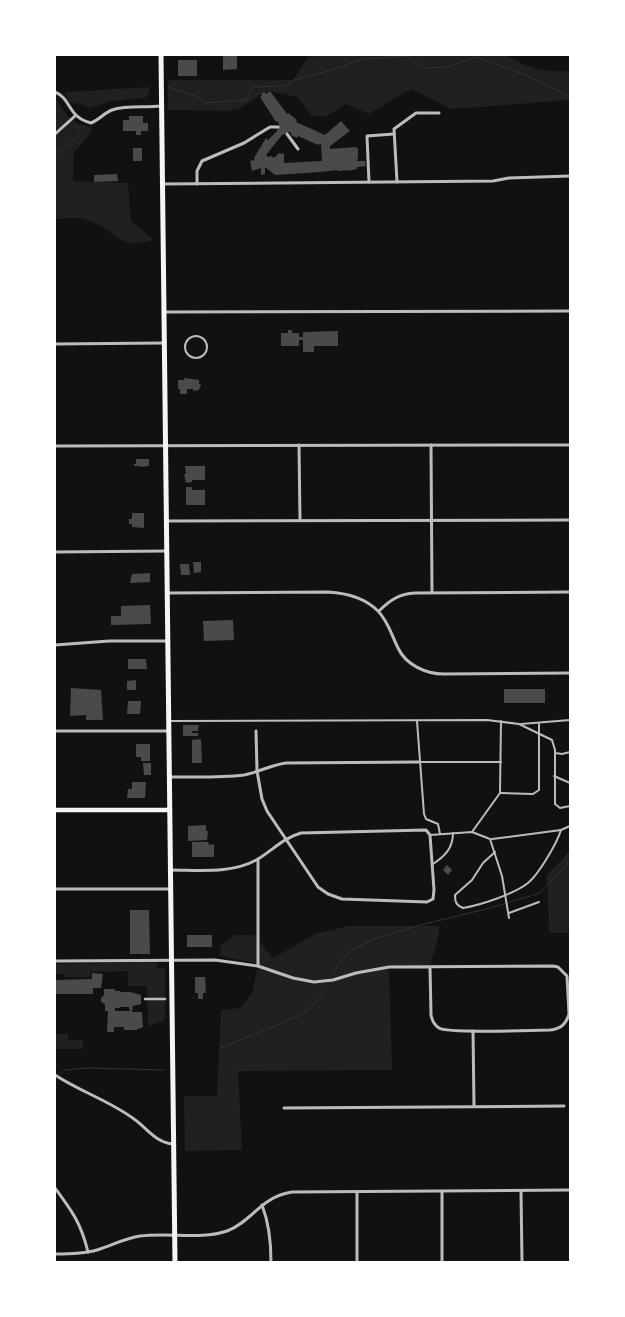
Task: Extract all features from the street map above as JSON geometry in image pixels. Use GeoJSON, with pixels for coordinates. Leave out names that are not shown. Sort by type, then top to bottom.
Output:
{"type":"FeatureCollection","features":[{"type":"Feature","properties":{"kind":"main road"},"geometry":{"type":"LineString","coordinates":[[160,55],[175,1262]]}},
{"type":"Feature","properties":{"kind":"main road"},"geometry":{"type":"LineString","coordinates":[[55,810],[170,810]]}},
{"type":"Feature","properties":{"kind":"street"},"geometry":{"type":"LineString","coordinates":[[55,92],[60,95],[75,116],[91,122],[96,121],[107,112],[121,108],[161,106]]}},
{"type":"Feature","properties":{"kind":"street"},"geometry":{"type":"LineString","coordinates":[[398,182],[394,129],[416,113],[439,113]]}},
{"type":"Feature","properties":{"kind":"street"},"geometry":{"type":"LineString","coordinates":[[55,134],[75,116]]}},
{"type":"Feature","properties":{"kind":"street"},"geometry":{"type":"LineString","coordinates":[[197,184],[197,171],[202,161],[244,143],[270,127],[278,127]]}},
{"type":"Feature","properties":{"kind":"street"},"geometry":{"type":"LineString","coordinates":[[287,134],[298,149]]}},
{"type":"Feature","properties":{"kind":"street"},"geometry":{"type":"LineString","coordinates":[[368,182],[367,136],[394,134]]}},
{"type":"Feature","properties":{"kind":"street"},"geometry":{"type":"LineString","coordinates":[[162,184],[493,181],[508,178],[570,176]]}},
{"type":"Feature","properties":{"kind":"street"},"geometry":{"type":"LineString","coordinates":[[164,312],[570,311]]}},
{"type":"Feature","properties":{"kind":"street"},"geometry":{"type":"LineString","coordinates":[[55,344],[164,343]]}},
{"type":"Feature","properties":{"kind":"street"},"geometry":{"type":"LineString","coordinates":[[299,445],[300,520]]}},
{"type":"Feature","properties":{"kind":"street"},"geometry":{"type":"LineString","coordinates":[[430,445],[432,592]]}},
{"type":"Feature","properties":{"kind":"street"},"geometry":{"type":"LineString","coordinates":[[55,446],[570,445]]}},
{"type":"Feature","properties":{"kind":"street"},"geometry":{"type":"LineString","coordinates":[[166,520],[570,520]]}},
{"type":"Feature","properties":{"kind":"street"},"geometry":{"type":"LineString","coordinates":[[55,552],[167,551]]}},
{"type":"Feature","properties":{"kind":"street"},"geometry":{"type":"LineString","coordinates":[[167,593],[334,592],[362,600],[378,611],[387,623],[401,653],[413,665],[428,672],[450,674],[570,673]]}},
{"type":"Feature","properties":{"kind":"street"},"geometry":{"type":"LineString","coordinates":[[378,611],[398,596],[415,593],[570,592]]}},
{"type":"Feature","properties":{"kind":"street"},"geometry":{"type":"LineString","coordinates":[[55,645],[109,641],[168,641]]}},
{"type":"Feature","properties":{"kind":"street"},"geometry":{"type":"LineString","coordinates":[[55,732],[169,731]]}},
{"type":"Feature","properties":{"kind":"street"},"geometry":{"type":"LineString","coordinates":[[171,870],[226,869],[247,864],[258,859],[285,839],[300,832],[426,830],[430,835],[433,864],[433,899],[430,901],[349,900],[335,897],[318,887],[285,839],[262,799],[257,771],[256,731]]}},
{"type":"Feature","properties":{"kind":"street"},"geometry":{"type":"LineString","coordinates":[[170,777],[229,776],[286,763],[419,762]]}},
{"type":"Feature","properties":{"kind":"street"},"geometry":{"type":"LineString","coordinates":[[258,859],[258,966]]}},
{"type":"Feature","properties":{"kind":"street"},"geometry":{"type":"LineString","coordinates":[[55,890],[171,889]]}},
{"type":"Feature","properties":{"kind":"street"},"geometry":{"type":"LineString","coordinates":[[55,961],[215,960],[258,966],[293,978],[323,982],[389,967],[553,966],[563,971],[567,976],[569,1014],[564,1025],[558,1029],[550,1030],[473,1031],[439,1029],[432,1021],[431,1015],[430,967]]}},
{"type":"Feature","properties":{"kind":"street"},"geometry":{"type":"LineString","coordinates":[[146,999],[166,999]]}},
{"type":"Feature","properties":{"kind":"street"},"geometry":{"type":"LineString","coordinates":[[473,1031],[474,1106]]}},
{"type":"Feature","properties":{"kind":"street"},"geometry":{"type":"LineString","coordinates":[[55,1075],[136,1120],[160,1141],[174,1144]]}},
{"type":"Feature","properties":{"kind":"street"},"geometry":{"type":"LineString","coordinates":[[284,1108],[564,1106]]}},
{"type":"Feature","properties":{"kind":"street"},"geometry":{"type":"LineString","coordinates":[[55,1188],[76,1216],[84,1233],[88,1252]]}},
{"type":"Feature","properties":{"kind":"street"},"geometry":{"type":"LineString","coordinates":[[55,1254],[88,1252],[128,1238],[151,1235],[211,1234],[230,1230],[262,1204],[280,1194],[292,1192],[570,1190]]}},
{"type":"Feature","properties":{"kind":"street"},"geometry":{"type":"LineString","coordinates":[[522,1191],[522,1262]]}},
{"type":"Feature","properties":{"kind":"street"},"geometry":{"type":"LineString","coordinates":[[357,1192],[357,1262]]}},
{"type":"Feature","properties":{"kind":"street"},"geometry":{"type":"LineString","coordinates":[[442,1192],[442,1262]]}},
{"type":"Feature","properties":{"kind":"street"},"geometry":{"type":"LineString","coordinates":[[262,1204],[267,1218],[271,1262]]}},
{"type":"Feature","properties":{"kind":"lane"},"geometry":{"type":"LineString","coordinates":[[199,336],[205,340],[208,347],[205,354],[195,359],[189,356],[185,346],[191,337],[199,336]]}},
{"type":"Feature","properties":{"kind":"lane"},"geometry":{"type":"LineString","coordinates":[[417,720],[424,814],[426,819],[438,824],[440,834]]}},
{"type":"Feature","properties":{"kind":"lane"},"geometry":{"type":"LineString","coordinates":[[169,721],[417,720],[501,721],[519,724],[539,724],[570,720]]}},
{"type":"Feature","properties":{"kind":"lane"},"geometry":{"type":"LineString","coordinates":[[472,832],[500,794],[501,721]]}},
{"type":"Feature","properties":{"kind":"lane"},"geometry":{"type":"LineString","coordinates":[[519,724],[552,740],[555,753],[554,801],[556,806],[560,808],[570,806]]}},
{"type":"Feature","properties":{"kind":"lane"},"geometry":{"type":"LineString","coordinates":[[500,794],[533,794],[539,790],[539,724]]}},
{"type":"Feature","properties":{"kind":"lane"},"geometry":{"type":"LineString","coordinates":[[555,753],[570,752]]}},
{"type":"Feature","properties":{"kind":"lane"},"geometry":{"type":"LineString","coordinates":[[419,762],[501,762]]}},
{"type":"Feature","properties":{"kind":"lane"},"geometry":{"type":"LineString","coordinates":[[554,776],[570,783]]}},
{"type":"Feature","properties":{"kind":"lane"},"geometry":{"type":"LineString","coordinates":[[430,835],[472,832],[490,839],[561,830],[570,826]]}},
{"type":"Feature","properties":{"kind":"lane"},"geometry":{"type":"LineString","coordinates":[[495,852],[483,862],[472,880],[455,895],[457,904],[463,908],[487,902],[524,886],[534,877],[557,840],[561,830]]}},
{"type":"Feature","properties":{"kind":"lane"},"geometry":{"type":"LineString","coordinates":[[433,864],[447,853],[453,840],[453,833]]}},
{"type":"Feature","properties":{"kind":"lane"},"geometry":{"type":"LineString","coordinates":[[490,839],[502,876],[509,918]]}},
{"type":"Feature","properties":{"kind":"lane"},"geometry":{"type":"LineString","coordinates":[[509,913],[539,902]]}},
{"type":"Feature","properties":{"kind":"shaded area"},"geometry":{"type":"Polygon","coordinates":[[[337,55],[507,56],[537,69],[570,71],[570,100],[451,109],[411,89],[369,114],[346,104],[325,117],[312,116],[297,97],[270,91],[264,92],[241,108],[228,111],[168,110],[168,80],[293,80],[308,57],[337,55]]]}},
{"type":"Feature","properties":{"kind":"shaded area"},"geometry":{"type":"Polygon","coordinates":[[[149,87],[149,93],[145,98],[112,101],[89,108],[80,103],[72,104],[64,92],[149,87]]]}},
{"type":"Feature","properties":{"kind":"shaded area"},"geometry":{"type":"Polygon","coordinates":[[[55,97],[69,117],[78,123],[91,127],[92,132],[74,152],[73,181],[128,183],[131,221],[154,240],[142,243],[126,242],[86,219],[55,219],[55,97]]]}},
{"type":"Feature","properties":{"kind":"shaded area"},"geometry":{"type":"Polygon","coordinates":[[[570,851],[570,933],[549,933],[547,875],[570,851]]]}},
{"type":"Feature","properties":{"kind":"shaded area"},"geometry":{"type":"Polygon","coordinates":[[[348,926],[439,926],[439,934],[430,967],[389,967],[392,1070],[238,1071],[242,1150],[185,1151],[184,1096],[217,1096],[221,1010],[240,1008],[252,993],[258,966],[261,964],[219,956],[221,945],[234,935],[254,935],[273,958],[315,934],[348,926]]]}},
{"type":"Feature","properties":{"kind":"shaded area"},"geometry":{"type":"Polygon","coordinates":[[[157,962],[157,968],[165,968],[165,1020],[148,1026],[147,986],[128,986],[128,971],[91,972],[90,977],[65,977],[64,974],[55,974],[55,964],[157,962]]]}},
{"type":"Feature","properties":{"kind":"shaded area"},"geometry":{"type":"Polygon","coordinates":[[[55,1008],[56,1034],[68,1034],[68,1040],[83,1040],[83,1049],[55,1049],[55,1008]]]}},
{"type":"Feature","properties":{"kind":"building"},"geometry":{"type":"Polygon","coordinates":[[[223,55],[237,55],[237,69],[223,70],[223,55]]]}},
{"type":"Feature","properties":{"kind":"building"},"geometry":{"type":"Polygon","coordinates":[[[178,60],[197,60],[197,76],[178,76],[178,60]]]}},
{"type":"Feature","properties":{"kind":"building"},"geometry":{"type":"Polygon","coordinates":[[[270,91],[287,114],[297,120],[296,122],[325,135],[341,121],[350,131],[330,146],[330,149],[356,147],[358,149],[357,161],[365,161],[366,166],[357,167],[354,170],[275,175],[265,167],[265,174],[261,175],[261,168],[252,171],[250,161],[255,159],[266,138],[268,140],[277,131],[279,123],[276,122],[260,97],[264,92],[266,94],[270,91]],[[291,133],[282,135],[266,155],[274,158],[279,153],[284,154],[284,163],[322,161],[321,144],[318,145],[298,136],[297,138],[291,135],[291,133]]]}},
{"type":"Feature","properties":{"kind":"building"},"geometry":{"type":"Polygon","coordinates":[[[129,116],[143,116],[143,123],[148,123],[148,131],[141,131],[141,135],[136,135],[136,131],[123,131],[123,120],[129,120],[129,116]]]}},
{"type":"Feature","properties":{"kind":"building"},"geometry":{"type":"Polygon","coordinates":[[[133,148],[142,148],[142,161],[133,161],[133,148]]]}},
{"type":"Feature","properties":{"kind":"building"},"geometry":{"type":"Polygon","coordinates":[[[117,174],[118,181],[94,182],[94,175],[117,174]]]}},
{"type":"Feature","properties":{"kind":"building"},"geometry":{"type":"Polygon","coordinates":[[[288,330],[292,330],[292,333],[299,333],[299,337],[303,337],[303,332],[338,331],[338,346],[314,346],[314,352],[303,352],[303,340],[299,340],[299,346],[281,346],[281,333],[288,333],[288,330]]]}},
{"type":"Feature","properties":{"kind":"building"},"geometry":{"type":"Polygon","coordinates":[[[184,378],[199,380],[199,384],[201,384],[199,390],[187,389],[187,394],[180,394],[178,380],[184,380],[184,378]]]}},
{"type":"Feature","properties":{"kind":"building"},"geometry":{"type":"Polygon","coordinates":[[[136,459],[149,459],[149,466],[134,466],[136,459]]]}},
{"type":"Feature","properties":{"kind":"building"},"geometry":{"type":"Polygon","coordinates":[[[185,466],[205,466],[205,480],[192,480],[192,482],[186,483],[185,466]]]}},
{"type":"Feature","properties":{"kind":"building"},"geometry":{"type":"Polygon","coordinates":[[[186,487],[192,487],[192,490],[205,490],[205,505],[186,505],[186,487]]]}},
{"type":"Feature","properties":{"kind":"building"},"geometry":{"type":"Polygon","coordinates":[[[132,513],[144,513],[144,528],[132,527],[132,524],[129,524],[129,519],[132,519],[132,513]]]}},
{"type":"Feature","properties":{"kind":"building"},"geometry":{"type":"Polygon","coordinates":[[[193,562],[201,562],[201,572],[194,573],[193,562]]]}},
{"type":"Feature","properties":{"kind":"building"},"geometry":{"type":"Polygon","coordinates":[[[180,564],[189,564],[190,575],[181,575],[180,564]]]}},
{"type":"Feature","properties":{"kind":"building"},"geometry":{"type":"Polygon","coordinates":[[[150,573],[150,582],[130,583],[132,574],[150,573]]]}},
{"type":"Feature","properties":{"kind":"building"},"geometry":{"type":"Polygon","coordinates":[[[150,605],[151,624],[111,625],[111,616],[121,616],[121,606],[150,605]]]}},
{"type":"Feature","properties":{"kind":"building"},"geometry":{"type":"Polygon","coordinates":[[[233,620],[234,640],[204,641],[203,621],[233,620]]]}},
{"type":"Feature","properties":{"kind":"building"},"geometry":{"type":"Polygon","coordinates":[[[128,659],[146,659],[147,669],[128,669],[128,659]]]}},
{"type":"Feature","properties":{"kind":"building"},"geometry":{"type":"Polygon","coordinates":[[[136,680],[136,690],[127,690],[127,681],[136,680]]]}},
{"type":"Feature","properties":{"kind":"building"},"geometry":{"type":"Polygon","coordinates":[[[71,688],[101,690],[103,720],[86,720],[86,715],[70,716],[71,688]]]}},
{"type":"Feature","properties":{"kind":"building"},"geometry":{"type":"Polygon","coordinates":[[[504,689],[545,689],[545,703],[504,703],[504,689]]]}},
{"type":"Feature","properties":{"kind":"building"},"geometry":{"type":"Polygon","coordinates":[[[128,701],[141,701],[140,714],[127,714],[128,701]]]}},
{"type":"Feature","properties":{"kind":"building"},"geometry":{"type":"Polygon","coordinates":[[[183,725],[199,725],[198,731],[192,731],[192,733],[198,733],[198,736],[183,736],[183,725]]]}},
{"type":"Feature","properties":{"kind":"building"},"geometry":{"type":"Polygon","coordinates":[[[201,739],[202,763],[192,763],[192,740],[201,739]]]}},
{"type":"Feature","properties":{"kind":"building"},"geometry":{"type":"Polygon","coordinates":[[[136,744],[150,744],[150,761],[141,761],[141,757],[136,757],[136,744]]]}},
{"type":"Feature","properties":{"kind":"building"},"geometry":{"type":"Polygon","coordinates":[[[143,763],[151,763],[151,775],[144,775],[143,763]]]}},
{"type":"Feature","properties":{"kind":"building"},"geometry":{"type":"Polygon","coordinates":[[[132,782],[146,782],[145,798],[127,798],[128,789],[132,789],[132,782]]]}},
{"type":"Feature","properties":{"kind":"building"},"geometry":{"type":"Polygon","coordinates":[[[206,825],[206,831],[208,831],[207,840],[188,841],[188,826],[206,825]]]}},
{"type":"Feature","properties":{"kind":"building"},"geometry":{"type":"Polygon","coordinates":[[[192,842],[214,844],[214,857],[192,857],[192,842]]]}},
{"type":"Feature","properties":{"kind":"building"},"geometry":{"type":"Polygon","coordinates":[[[447,865],[452,870],[448,875],[443,870],[447,865]]]}},
{"type":"Feature","properties":{"kind":"building"},"geometry":{"type":"Polygon","coordinates":[[[130,910],[149,910],[150,954],[130,954],[130,910]]]}},
{"type":"Feature","properties":{"kind":"building"},"geometry":{"type":"Polygon","coordinates":[[[187,935],[212,935],[212,947],[187,947],[187,935]]]}},
{"type":"Feature","properties":{"kind":"building"},"geometry":{"type":"Polygon","coordinates":[[[92,973],[103,974],[101,988],[93,988],[93,994],[55,994],[55,980],[92,979],[92,973]]]}},
{"type":"Feature","properties":{"kind":"building"},"geometry":{"type":"Polygon","coordinates":[[[195,977],[205,977],[206,993],[203,993],[203,999],[198,999],[198,993],[195,993],[195,977]]]}},
{"type":"Feature","properties":{"kind":"building"},"geometry":{"type":"Polygon","coordinates":[[[104,989],[115,989],[115,991],[141,995],[141,1004],[133,1006],[132,1012],[142,1012],[143,1027],[136,1030],[124,1030],[124,1027],[114,1027],[114,1032],[107,1032],[108,1011],[105,1011],[105,1004],[101,1002],[101,998],[104,995],[104,989]],[[129,1007],[115,1008],[115,1011],[130,1011],[129,1007]]]}},
{"type":"Feature","properties":{"kind":"waterway"},"geometry":{"type":"LineString","coordinates":[[168,87],[199,97],[205,103],[247,100],[252,87],[285,86],[294,80],[332,70],[362,59],[407,56],[424,68],[447,67],[476,57],[525,75],[570,96]]}},
{"type":"Feature","properties":{"kind":"waterway"},"geometry":{"type":"LineString","coordinates":[[55,156],[79,135]]}},
{"type":"Feature","properties":{"kind":"waterway"},"geometry":{"type":"LineString","coordinates":[[333,973],[352,950],[374,939],[540,893],[568,864],[565,858],[570,852]]}},
{"type":"Feature","properties":{"kind":"waterway"},"geometry":{"type":"LineString","coordinates":[[221,1048],[301,1015],[315,1004],[326,989]]}},
{"type":"Feature","properties":{"kind":"waterway"},"geometry":{"type":"LineString","coordinates":[[60,1074],[65,1070],[87,1068],[164,1070]]}}]}
